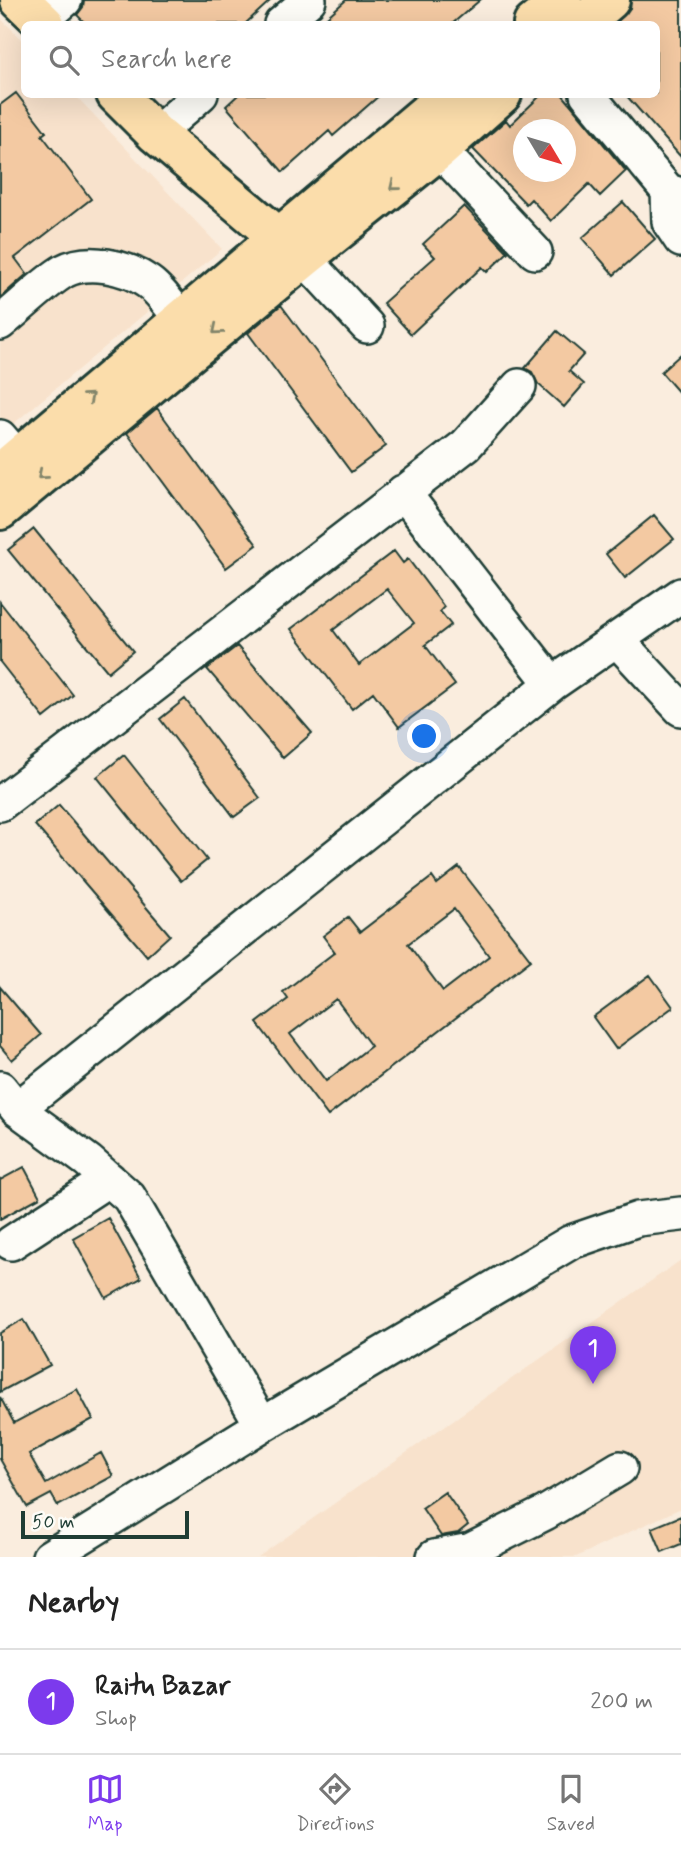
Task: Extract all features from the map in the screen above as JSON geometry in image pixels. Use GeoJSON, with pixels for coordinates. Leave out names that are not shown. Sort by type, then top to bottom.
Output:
{"type":"FeatureCollection","features":[{"type":"Feature","properties":{"kind":"main road"},"geometry":{"type":"LineString","coordinates":[[537,21],[562,0]]}},
{"type":"Feature","properties":{"kind":"main road"},"geometry":{"type":"LineString","coordinates":[[586,21],[610,0]]}},
{"type":"Feature","properties":{"kind":"main road"},"geometry":{"type":"LineString","coordinates":[[120,98],[156,134],[290,248]]}},
{"type":"Feature","properties":{"kind":"main road"},"geometry":{"type":"LineString","coordinates":[[427,137],[447,98]]}},
{"type":"Feature","properties":{"kind":"main road"},"geometry":{"type":"LineString","coordinates":[[0,510],[290,248],[427,137],[495,98]]}},
{"type":"Feature","properties":{"kind":"main road"},"geometry":{"type":"LineString","coordinates":[[6,456],[181,319],[290,248]]}},
{"type":"Feature","properties":{"kind":"street"},"geometry":{"type":"LineString","coordinates":[[284,21],[309,0]]}},
{"type":"Feature","properties":{"kind":"street"},"geometry":{"type":"LineString","coordinates":[[156,134],[196,98]]}},
{"type":"Feature","properties":{"kind":"street"},"geometry":{"type":"LineString","coordinates":[[590,98],[670,189],[668,222],[681,240]]}},
{"type":"Feature","properties":{"kind":"street"},"geometry":{"type":"LineString","coordinates":[[427,137],[535,252]]}},
{"type":"Feature","properties":{"kind":"street"},"geometry":{"type":"LineString","coordinates":[[290,248],[367,326]]}},
{"type":"Feature","properties":{"kind":"street"},"geometry":{"type":"LineString","coordinates":[[0,323],[65,271],[99,265],[118,269],[149,282],[181,319]]}},
{"type":"Feature","properties":{"kind":"street"},"geometry":{"type":"LineString","coordinates":[[0,804],[466,445],[519,386]]}},
{"type":"Feature","properties":{"kind":"street"},"geometry":{"type":"LineString","coordinates":[[403,492],[552,684]]}},
{"type":"Feature","properties":{"kind":"street"},"geometry":{"type":"LineString","coordinates":[[262,1424],[129,1197],[8,1099],[552,684],[681,595]]}},
{"type":"Feature","properties":{"kind":"street"},"geometry":{"type":"LineString","coordinates":[[617,640],[681,709]]}},
{"type":"Feature","properties":{"kind":"street"},"geometry":{"type":"LineString","coordinates":[[11,1243],[109,1179]]}},
{"type":"Feature","properties":{"kind":"street"},"geometry":{"type":"LineString","coordinates":[[49,1557],[262,1424],[571,1242],[638,1219],[681,1214]]}},
{"type":"Feature","properties":{"kind":"street"},"geometry":{"type":"LineString","coordinates":[[433,1557],[471,1550],[545,1513],[620,1468]]}},
{"type":"Feature","properties":{"kind":"shaded area"},"geometry":{"type":"Polygon","coordinates":[[[0,18],[21,38],[21,98],[78,98],[222,249],[0,435],[0,18]]]}},
{"type":"Feature","properties":{"kind":"shaded area"},"geometry":{"type":"Polygon","coordinates":[[[681,1260],[681,1508],[576,1557],[258,1557],[681,1260]]]}},
{"type":"Feature","properties":{"kind":"building"},"geometry":{"type":"Polygon","coordinates":[[[84,0],[271,0],[248,21],[83,21],[77,15],[84,0]]]}},
{"type":"Feature","properties":{"kind":"building"},"geometry":{"type":"Polygon","coordinates":[[[346,0],[480,0],[456,21],[322,21],[346,0]]]}},
{"type":"Feature","properties":{"kind":"building"},"geometry":{"type":"Polygon","coordinates":[[[631,0],[681,0],[681,157],[629,98],[660,98],[660,21],[618,21],[630,8],[631,0]]]}},
{"type":"Feature","properties":{"kind":"building"},"geometry":{"type":"Polygon","coordinates":[[[16,93],[46,132],[42,135],[91,199],[15,258],[27,274],[0,298],[0,105],[16,93]]]}},
{"type":"Feature","properties":{"kind":"building"},"geometry":{"type":"Polygon","coordinates":[[[235,98],[376,98],[333,136],[329,131],[283,172],[226,106],[235,98]]]}},
{"type":"Feature","properties":{"kind":"building"},"geometry":{"type":"Polygon","coordinates":[[[538,98],[565,98],[626,171],[600,196],[589,184],[551,221],[531,199],[526,204],[473,149],[506,120],[510,125],[513,122],[513,182],[576,182],[576,119],[516,119],[538,98]]]}},
{"type":"Feature","properties":{"kind":"building"},"geometry":{"type":"Polygon","coordinates":[[[623,202],[655,239],[614,275],[582,238],[623,202]]]}},
{"type":"Feature","properties":{"kind":"building"},"geometry":{"type":"Polygon","coordinates":[[[464,206],[508,252],[487,272],[482,267],[411,334],[383,303],[435,257],[423,244],[464,206]]]}},
{"type":"Feature","properties":{"kind":"building"},"geometry":{"type":"Polygon","coordinates":[[[281,305],[386,446],[351,472],[248,333],[281,305]]]}},
{"type":"Feature","properties":{"kind":"building"},"geometry":{"type":"Polygon","coordinates":[[[557,331],[584,354],[569,371],[584,384],[564,407],[538,384],[532,372],[525,368],[557,331]]]}},
{"type":"Feature","properties":{"kind":"building"},"geometry":{"type":"Polygon","coordinates":[[[681,354],[681,395],[661,372],[681,354]]]}},
{"type":"Feature","properties":{"kind":"building"},"geometry":{"type":"Polygon","coordinates":[[[157,408],[257,545],[226,568],[127,433],[157,408]]]}},
{"type":"Feature","properties":{"kind":"building"},"geometry":{"type":"Polygon","coordinates":[[[654,515],[674,539],[625,578],[606,554],[654,515]]]}},
{"type":"Feature","properties":{"kind":"building"},"geometry":{"type":"Polygon","coordinates":[[[34,529],[133,651],[108,672],[8,550],[34,529]]]}},
{"type":"Feature","properties":{"kind":"building"},"geometry":{"type":"Polygon","coordinates":[[[394,551],[403,563],[408,559],[444,607],[440,611],[451,625],[425,645],[455,685],[399,727],[373,692],[352,709],[291,629],[394,551]],[[387,589],[333,630],[359,665],[414,623],[387,589]]]}},
{"type":"Feature","properties":{"kind":"building"},"geometry":{"type":"Polygon","coordinates":[[[0,602],[73,695],[44,718],[0,662],[0,602]]]}},
{"type":"Feature","properties":{"kind":"building"},"geometry":{"type":"Polygon","coordinates":[[[237,646],[312,733],[283,758],[207,669],[237,646]]]}},
{"type":"Feature","properties":{"kind":"building"},"geometry":{"type":"Polygon","coordinates":[[[185,699],[260,798],[234,817],[160,719],[185,699]]]}},
{"type":"Feature","properties":{"kind":"building"},"geometry":{"type":"Polygon","coordinates":[[[124,755],[207,860],[181,881],[97,777],[124,755]]]}},
{"type":"Feature","properties":{"kind":"building"},"geometry":{"type":"Polygon","coordinates":[[[59,805],[170,935],[147,956],[35,825],[59,805]]]}},
{"type":"Feature","properties":{"kind":"building"},"geometry":{"type":"Polygon","coordinates":[[[459,867],[531,960],[328,1116],[257,1023],[288,999],[283,992],[335,952],[323,936],[348,917],[360,932],[432,877],[437,884],[459,867]],[[454,909],[408,944],[443,991],[489,956],[454,909]],[[336,999],[290,1034],[326,1081],[371,1046],[336,999]]]}},
{"type":"Feature","properties":{"kind":"building"},"geometry":{"type":"Polygon","coordinates":[[[650,975],[673,1007],[616,1049],[593,1017],[650,975]]]}},
{"type":"Feature","properties":{"kind":"building"},"geometry":{"type":"Polygon","coordinates":[[[0,987],[41,1035],[12,1060],[0,1046],[0,987]]]}},
{"type":"Feature","properties":{"kind":"building"},"geometry":{"type":"Polygon","coordinates":[[[24,1167],[40,1197],[0,1219],[0,1180],[24,1167]]]}},
{"type":"Feature","properties":{"kind":"building"},"geometry":{"type":"Polygon","coordinates":[[[108,1218],[141,1278],[106,1298],[73,1238],[108,1218]]]}},
{"type":"Feature","properties":{"kind":"building"},"geometry":{"type":"Polygon","coordinates":[[[24,1319],[50,1365],[0,1392],[0,1333],[24,1319]]]}},
{"type":"Feature","properties":{"kind":"building"},"geometry":{"type":"Polygon","coordinates":[[[77,1389],[93,1419],[29,1454],[46,1484],[101,1453],[113,1476],[58,1506],[51,1494],[27,1507],[0,1459],[0,1397],[14,1423],[77,1389]]]}},
{"type":"Feature","properties":{"kind":"building"},"geometry":{"type":"Polygon","coordinates":[[[445,1492],[468,1525],[458,1533],[441,1536],[422,1508],[445,1492]]]}},
{"type":"Feature","properties":{"kind":"building"},"geometry":{"type":"Polygon","coordinates":[[[681,1516],[681,1544],[662,1552],[652,1528],[681,1516]]]}},
{"type":"Feature","properties":{"kind":"place","name":"Raitu Bazar"},"geometry":{"type":"Point","coordinates":[593,1384]}}]}
